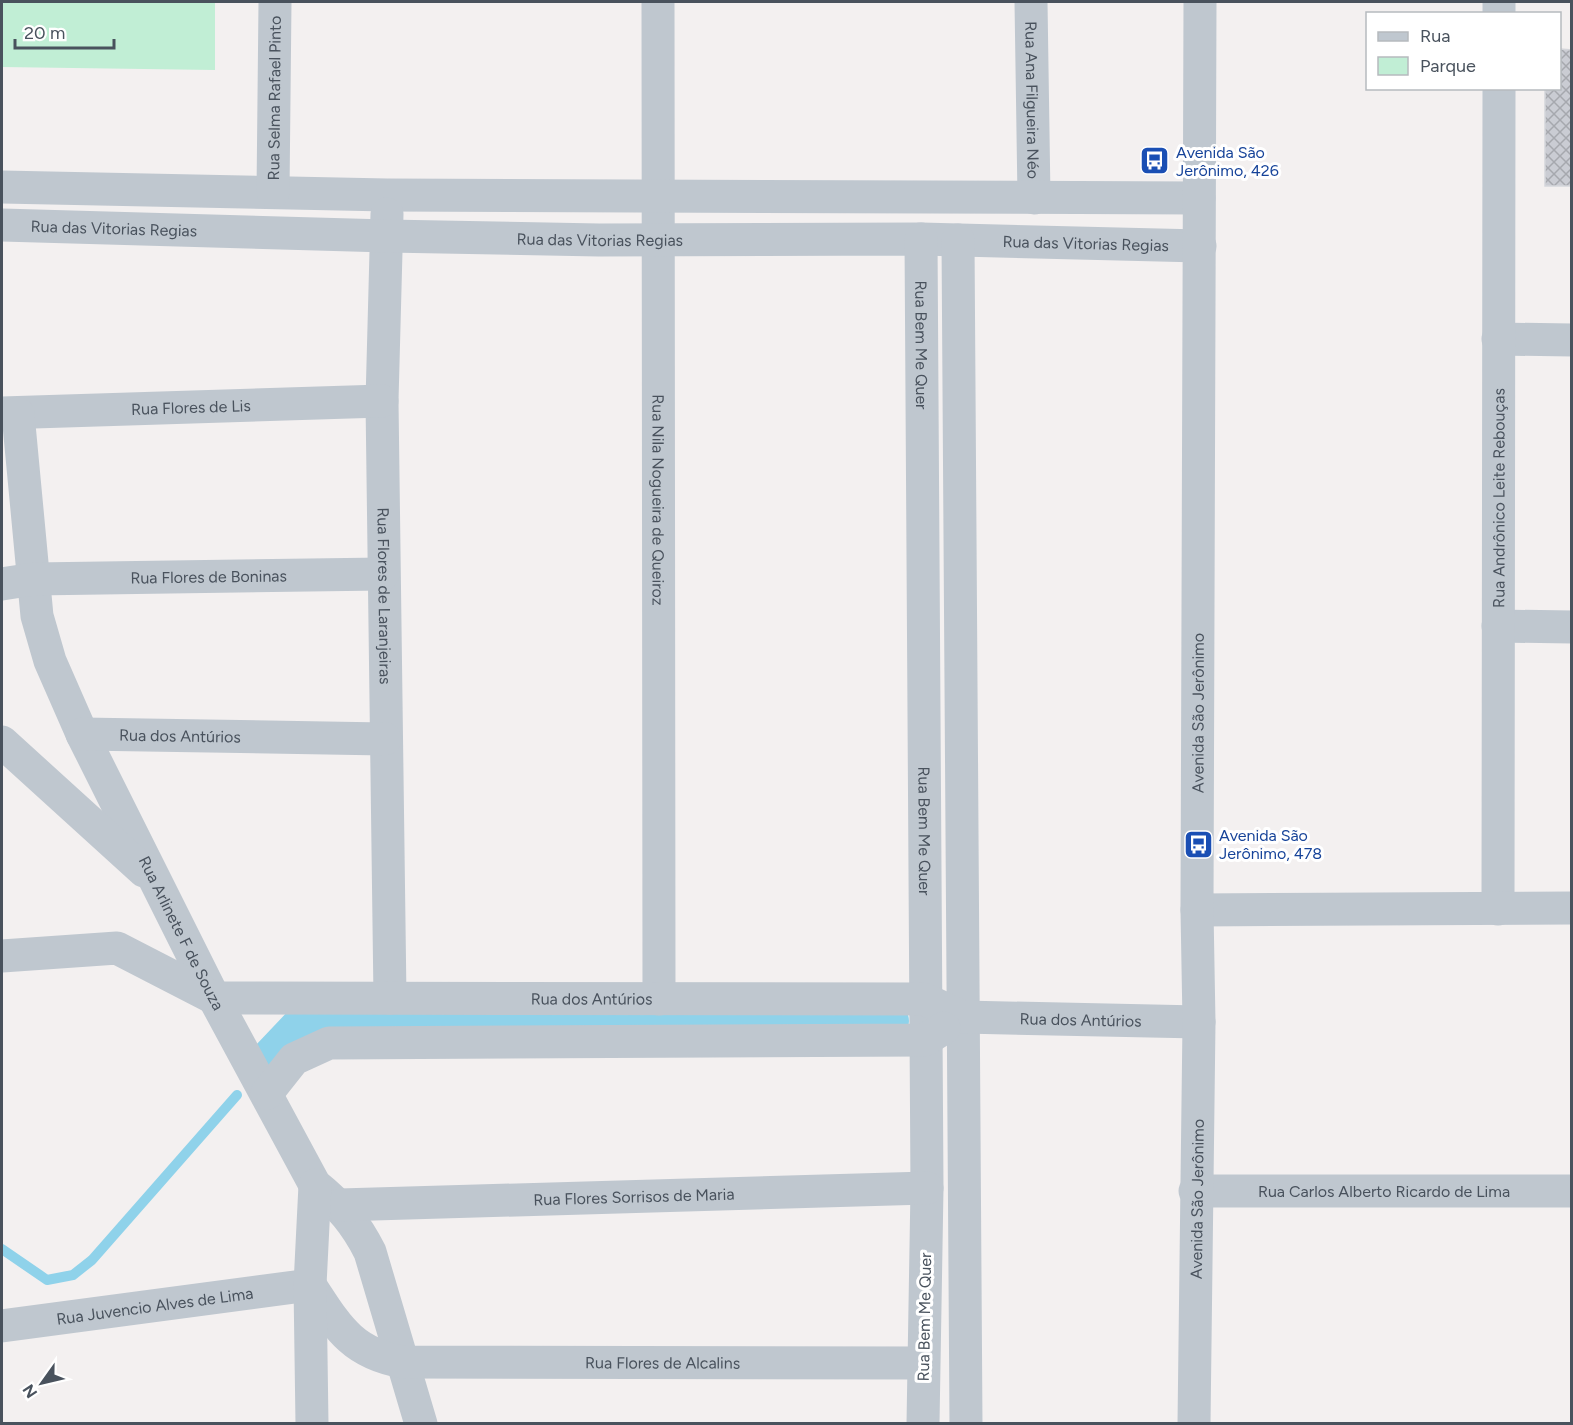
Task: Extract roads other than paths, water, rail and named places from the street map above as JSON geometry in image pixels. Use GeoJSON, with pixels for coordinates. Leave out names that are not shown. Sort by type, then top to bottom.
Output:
{"type":"FeatureCollection","features":[{"type":"Feature","properties":{"kind":"street","name":"Rua Selma Rafael Pinto"},"geometry":{"type":"LineString","coordinates":[[273,192],[275,2]]}},
{"type":"Feature","properties":{"kind":"street","name":"Rua Nila Nogueira de Queiroz"},"geometry":{"type":"LineString","coordinates":[[658,2],[659,999]]}},
{"type":"Feature","properties":{"kind":"street","name":"Rua Ana Filgueira Néo"},"geometry":{"type":"LineString","coordinates":[[1031,2],[1034,198]]}},
{"type":"Feature","properties":{"kind":"street","name":"Avenida São Jerônimo"},"geometry":{"type":"LineString","coordinates":[[1194,1424],[1195,1191],[1199,1022],[1197,910],[1200,2]]}},
{"type":"Feature","properties":{"kind":"street","name":"Rua Andrônico Leite Rebouças"},"geometry":{"type":"LineString","coordinates":[[1498,909],[1499,90]]}},
{"type":"Feature","properties":{"kind":"street"},"geometry":{"type":"LineString","coordinates":[[2,187],[387,195],[1199,198]]}},
{"type":"Feature","properties":{"kind":"street","name":"Rua Flores de Laranjeiras"},"geometry":{"type":"LineString","coordinates":[[387,195],[382,401],[390,998]]}},
{"type":"Feature","properties":{"kind":"street","name":"Rua das Vitorias Regias"},"geometry":{"type":"LineString","coordinates":[[2,225],[387,236],[921,239],[1200,246]]}},
{"type":"Feature","properties":{"kind":"street","name":"Rua Bem Me Quer"},"geometry":{"type":"LineString","coordinates":[[921,239],[924,999],[927,1188],[923,1424]]}},
{"type":"Feature","properties":{"kind":"street"},"geometry":{"type":"LineString","coordinates":[[958,240],[966,1424]]}},
{"type":"Feature","properties":{"kind":"street"},"geometry":{"type":"LineString","coordinates":[[1498,339],[1572,340]]}},
{"type":"Feature","properties":{"kind":"street","name":"Rua Flores de Lis"},"geometry":{"type":"LineString","coordinates":[[10,414],[382,401]]}},
{"type":"Feature","properties":{"kind":"street","name":"Rua Arlinete F de Souza"},"geometry":{"type":"LineString","coordinates":[[10,414],[34,579],[37,616],[50,661],[82,734],[214,998],[328,1195],[358,1229],[370,1252],[421,1424]]}},
{"type":"Feature","properties":{"kind":"street","name":"Rua Flores de Boninas"},"geometry":{"type":"LineString","coordinates":[[2,584],[34,579],[383,574]]}},
{"type":"Feature","properties":{"kind":"street"},"geometry":{"type":"LineString","coordinates":[[1498,627],[1572,627]]}},
{"type":"Feature","properties":{"kind":"street","name":"Rua dos Antúrios"},"geometry":{"type":"LineString","coordinates":[[82,734],[385,739]]}},
{"type":"Feature","properties":{"kind":"street"},"geometry":{"type":"LineString","coordinates":[[2,742],[158,884]]}},
{"type":"Feature","properties":{"kind":"street"},"geometry":{"type":"LineString","coordinates":[[1197,910],[1572,909]]}},
{"type":"Feature","properties":{"kind":"street"},"geometry":{"type":"LineString","coordinates":[[2,956],[117,948],[214,998]]}},
{"type":"Feature","properties":{"kind":"street","name":"Rua dos Antúrios"},"geometry":{"type":"LineString","coordinates":[[214,998],[924,999],[963,1017],[1199,1022]]}},
{"type":"Feature","properties":{"kind":"street"},"geometry":{"type":"LineString","coordinates":[[267,1093],[294,1059],[329,1043],[925,1040],[963,1017]]}},
{"type":"Feature","properties":{"kind":"street","name":"Rua Flores Sorrisos de Maria"},"geometry":{"type":"LineString","coordinates":[[328,1195],[927,1188]]}},
{"type":"Feature","properties":{"kind":"street","name":"Rua Carlos Alberto Ricardo de Lima"},"geometry":{"type":"LineString","coordinates":[[1195,1191],[1572,1191]]}},
{"type":"Feature","properties":{"kind":"street"},"geometry":{"type":"LineString","coordinates":[[312,1424],[310,1285],[328,1195]]}},
{"type":"Feature","properties":{"kind":"street","name":"Rua Flores de Alcalins"},"geometry":{"type":"LineString","coordinates":[[310,1285],[332,1318],[354,1344],[378,1358],[403,1362],[923,1363]]}},
{"type":"Feature","properties":{"kind":"street","name":"Rua Juvencio Alves de Lima"},"geometry":{"type":"LineString","coordinates":[[2,1326],[310,1285]]}},
{"type":"Feature","properties":{"kind":"waterway"},"geometry":{"type":"LineString","coordinates":[[269,1056],[304,1019],[892,1021]]}},
{"type":"Feature","properties":{"kind":"waterway"},"geometry":{"type":"LineString","coordinates":[[2,1249],[47,1280],[73,1275],[92,1260],[237,1095]]}},
{"type":"Feature","properties":{"kind":"place","name":"Avenida São Jerônimo, 426"},"geometry":{"type":"Point","coordinates":[1155,161]}},
{"type":"Feature","properties":{"kind":"place","name":"Avenida São Jerônimo, 478"},"geometry":{"type":"Point","coordinates":[1198,844]}}]}
